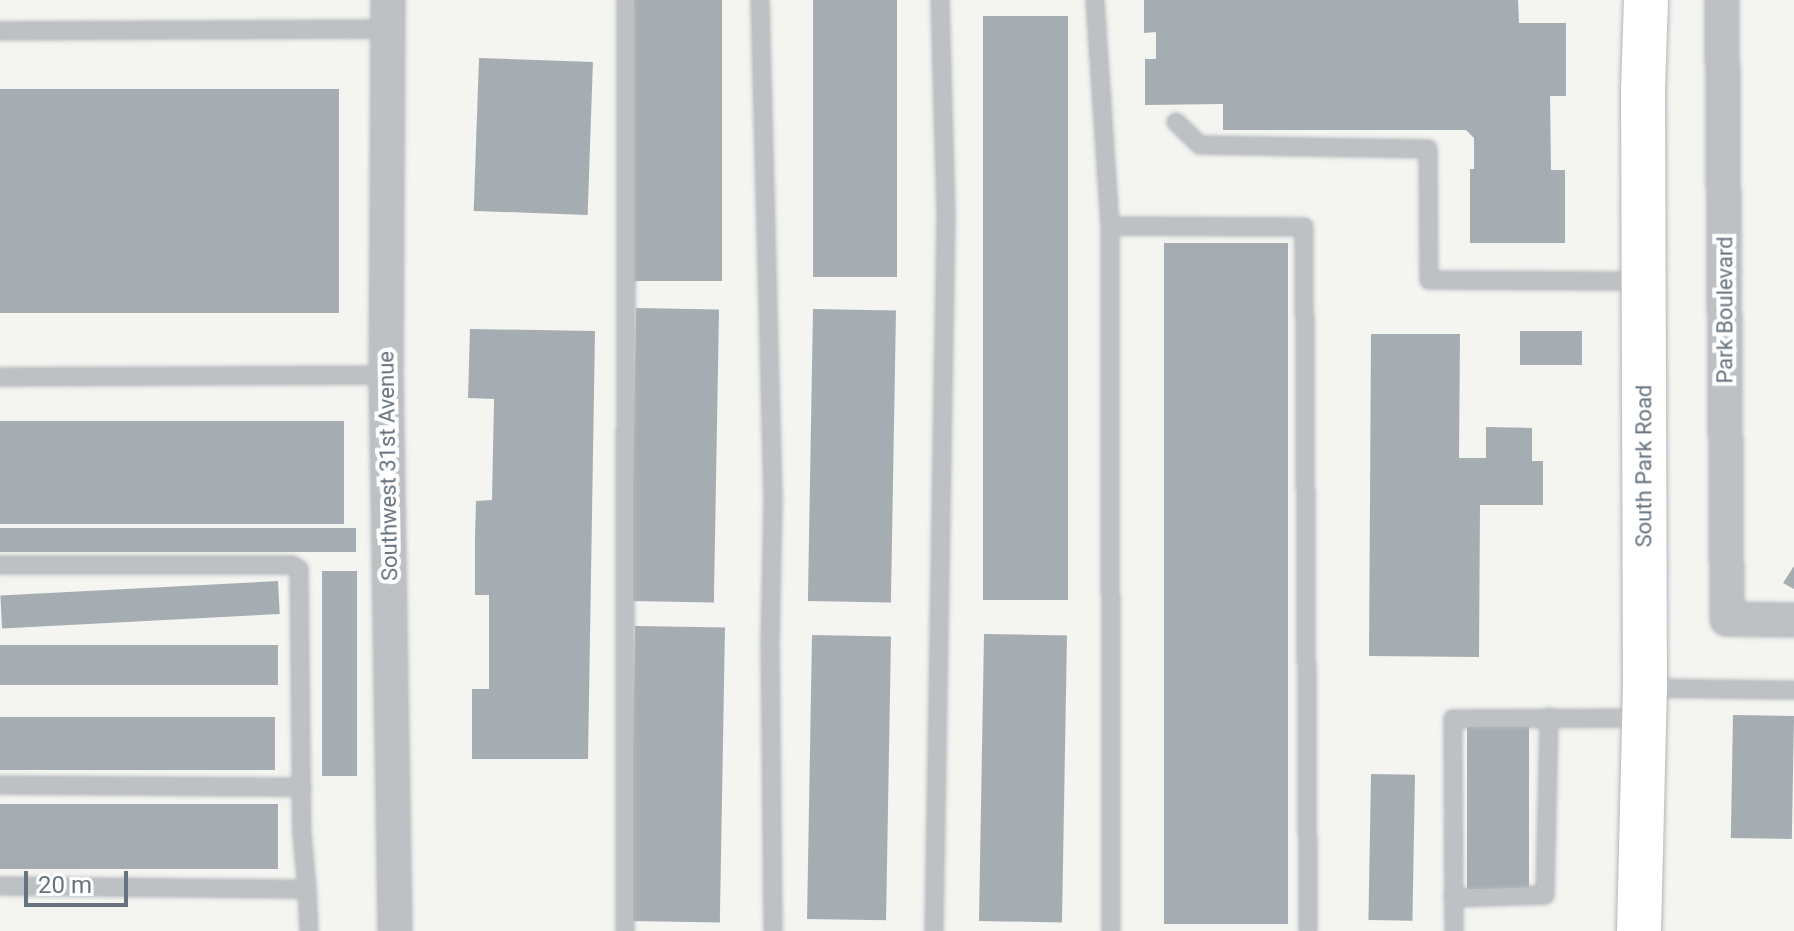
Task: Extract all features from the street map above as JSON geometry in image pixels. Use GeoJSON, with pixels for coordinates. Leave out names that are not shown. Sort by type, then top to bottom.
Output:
{"type":"FeatureCollection","features":[{"type":"Feature","properties":{"kind":"street","name":"South Park Road"},"geometry":{"type":"LineString","coordinates":[[1639,931],[1644,703],[1646,0]]}},
{"type":"Feature","properties":{"kind":"street","name":"Park Boulevard"},"geometry":{"type":"LineString","coordinates":[[1722,0],[1727,619],[1794,620]]}},
{"type":"Feature","properties":{"kind":"street","name":"Southwest 31st Avenue"},"geometry":{"type":"LineString","coordinates":[[388,14],[386,375],[395,931]]}},
{"type":"Feature","properties":{"kind":"lane"},"geometry":{"type":"LineString","coordinates":[[625,931],[626,0]]}},
{"type":"Feature","properties":{"kind":"lane"},"geometry":{"type":"LineString","coordinates":[[760,0],[773,501],[770,640],[773,931]]}},
{"type":"Feature","properties":{"kind":"lane"},"geometry":{"type":"LineString","coordinates":[[934,931],[946,215],[940,0]]}},
{"type":"Feature","properties":{"kind":"lane"},"geometry":{"type":"LineString","coordinates":[[1095,0],[1110,226],[1111,931]]}},
{"type":"Feature","properties":{"kind":"lane"},"geometry":{"type":"LineString","coordinates":[[0,31],[388,14]]}},
{"type":"Feature","properties":{"kind":"lane"},"geometry":{"type":"LineString","coordinates":[[1176,122],[1200,145],[1428,149],[1429,280],[1643,281]]}},
{"type":"Feature","properties":{"kind":"lane"},"geometry":{"type":"LineString","coordinates":[[1110,226],[1304,227],[1308,931]]}},
{"type":"Feature","properties":{"kind":"lane"},"geometry":{"type":"LineString","coordinates":[[0,377],[386,375]]}},
{"type":"Feature","properties":{"kind":"lane"},"geometry":{"type":"LineString","coordinates":[[0,565],[292,565],[299,569],[302,787],[309,931]]}},
{"type":"Feature","properties":{"kind":"lane"},"geometry":{"type":"LineString","coordinates":[[1454,931],[1453,719],[1549,717],[1644,703],[1794,690]]}},
{"type":"Feature","properties":{"kind":"lane"},"geometry":{"type":"LineString","coordinates":[[1453,898],[1545,895],[1549,717]]}},
{"type":"Feature","properties":{"kind":"lane"},"geometry":{"type":"LineString","coordinates":[[0,785],[302,787]]}},
{"type":"Feature","properties":{"kind":"lane"},"geometry":{"type":"LineString","coordinates":[[0,886],[307,889]]}},
{"type":"Feature","properties":{"kind":"building"},"geometry":{"type":"Polygon","coordinates":[[[634,0],[722,0],[722,281],[634,281],[634,0]]]}},
{"type":"Feature","properties":{"kind":"building"},"geometry":{"type":"Polygon","coordinates":[[[813,0],[897,0],[897,277],[813,277],[813,0]]]}},
{"type":"Feature","properties":{"kind":"building"},"geometry":{"type":"Polygon","coordinates":[[[1144,0],[1518,0],[1519,23],[1566,23],[1566,96],[1550,96],[1551,170],[1565,170],[1565,243],[1470,243],[1470,169],[1474,169],[1474,138],[1466,130],[1223,130],[1223,104],[1145,105],[1145,59],[1156,59],[1156,32],[1144,33],[1144,0]]]}},
{"type":"Feature","properties":{"kind":"building"},"geometry":{"type":"Polygon","coordinates":[[[983,16],[1068,16],[1068,600],[983,600],[983,16]]]}},
{"type":"Feature","properties":{"kind":"building"},"geometry":{"type":"Polygon","coordinates":[[[479,58],[593,62],[588,215],[474,211],[479,58]]]}},
{"type":"Feature","properties":{"kind":"building"},"geometry":{"type":"Polygon","coordinates":[[[0,89],[339,89],[339,313],[0,313],[0,89]]]}},
{"type":"Feature","properties":{"kind":"building"},"geometry":{"type":"Polygon","coordinates":[[[1164,243],[1288,243],[1288,924],[1164,924],[1164,243]]]}},
{"type":"Feature","properties":{"kind":"building"},"geometry":{"type":"Polygon","coordinates":[[[636,308],[719,309],[714,602],[631,601],[636,308]]]}},
{"type":"Feature","properties":{"kind":"building"},"geometry":{"type":"Polygon","coordinates":[[[813,309],[896,310],[891,602],[808,601],[813,309]]]}},
{"type":"Feature","properties":{"kind":"building"},"geometry":{"type":"Polygon","coordinates":[[[470,329],[595,331],[588,759],[472,759],[472,689],[489,689],[489,595],[475,595],[475,537],[476,501],[492,500],[494,399],[468,398],[470,329]]]}},
{"type":"Feature","properties":{"kind":"building"},"geometry":{"type":"Polygon","coordinates":[[[1520,331],[1582,331],[1582,365],[1520,365],[1520,331]]]}},
{"type":"Feature","properties":{"kind":"building"},"geometry":{"type":"Polygon","coordinates":[[[1371,334],[1460,334],[1459,458],[1486,458],[1486,427],[1532,428],[1532,461],[1543,461],[1543,505],[1480,505],[1479,657],[1369,656],[1371,334]]]}},
{"type":"Feature","properties":{"kind":"building"},"geometry":{"type":"Polygon","coordinates":[[[0,421],[344,421],[344,524],[0,524],[0,421]]]}},
{"type":"Feature","properties":{"kind":"building"},"geometry":{"type":"Polygon","coordinates":[[[0,528],[356,528],[356,552],[0,552],[0,528]]]}},
{"type":"Feature","properties":{"kind":"building"},"geometry":{"type":"Polygon","coordinates":[[[1794,566],[1794,589],[1783,583],[1794,566]]]}},
{"type":"Feature","properties":{"kind":"building"},"geometry":{"type":"Polygon","coordinates":[[[322,571],[357,571],[357,776],[322,776],[322,571]]]}},
{"type":"Feature","properties":{"kind":"building"},"geometry":{"type":"Polygon","coordinates":[[[278,581],[280,614],[2,629],[0,596],[278,581]]]}},
{"type":"Feature","properties":{"kind":"building"},"geometry":{"type":"Polygon","coordinates":[[[635,626],[725,628],[720,923],[630,921],[635,626]]]}},
{"type":"Feature","properties":{"kind":"building"},"geometry":{"type":"Polygon","coordinates":[[[984,634],[1067,635],[1062,922],[979,921],[984,634]]]}},
{"type":"Feature","properties":{"kind":"building"},"geometry":{"type":"Polygon","coordinates":[[[812,635],[891,636],[886,920],[807,919],[812,635]]]}},
{"type":"Feature","properties":{"kind":"building"},"geometry":{"type":"Polygon","coordinates":[[[0,645],[278,645],[278,685],[0,685],[0,645]]]}},
{"type":"Feature","properties":{"kind":"building"},"geometry":{"type":"Polygon","coordinates":[[[1733,715],[1794,716],[1792,839],[1731,838],[1733,715]]]}},
{"type":"Feature","properties":{"kind":"building"},"geometry":{"type":"Polygon","coordinates":[[[0,717],[275,717],[275,770],[0,770],[0,717]]]}},
{"type":"Feature","properties":{"kind":"building"},"geometry":{"type":"Polygon","coordinates":[[[1467,724],[1529,724],[1529,889],[1467,889],[1467,724]]]}},
{"type":"Feature","properties":{"kind":"building"},"geometry":{"type":"Polygon","coordinates":[[[1371,774],[1415,775],[1412,921],[1368,920],[1371,774]]]}},
{"type":"Feature","properties":{"kind":"building"},"geometry":{"type":"Polygon","coordinates":[[[0,804],[278,804],[278,869],[0,869],[0,804]]]}}]}
